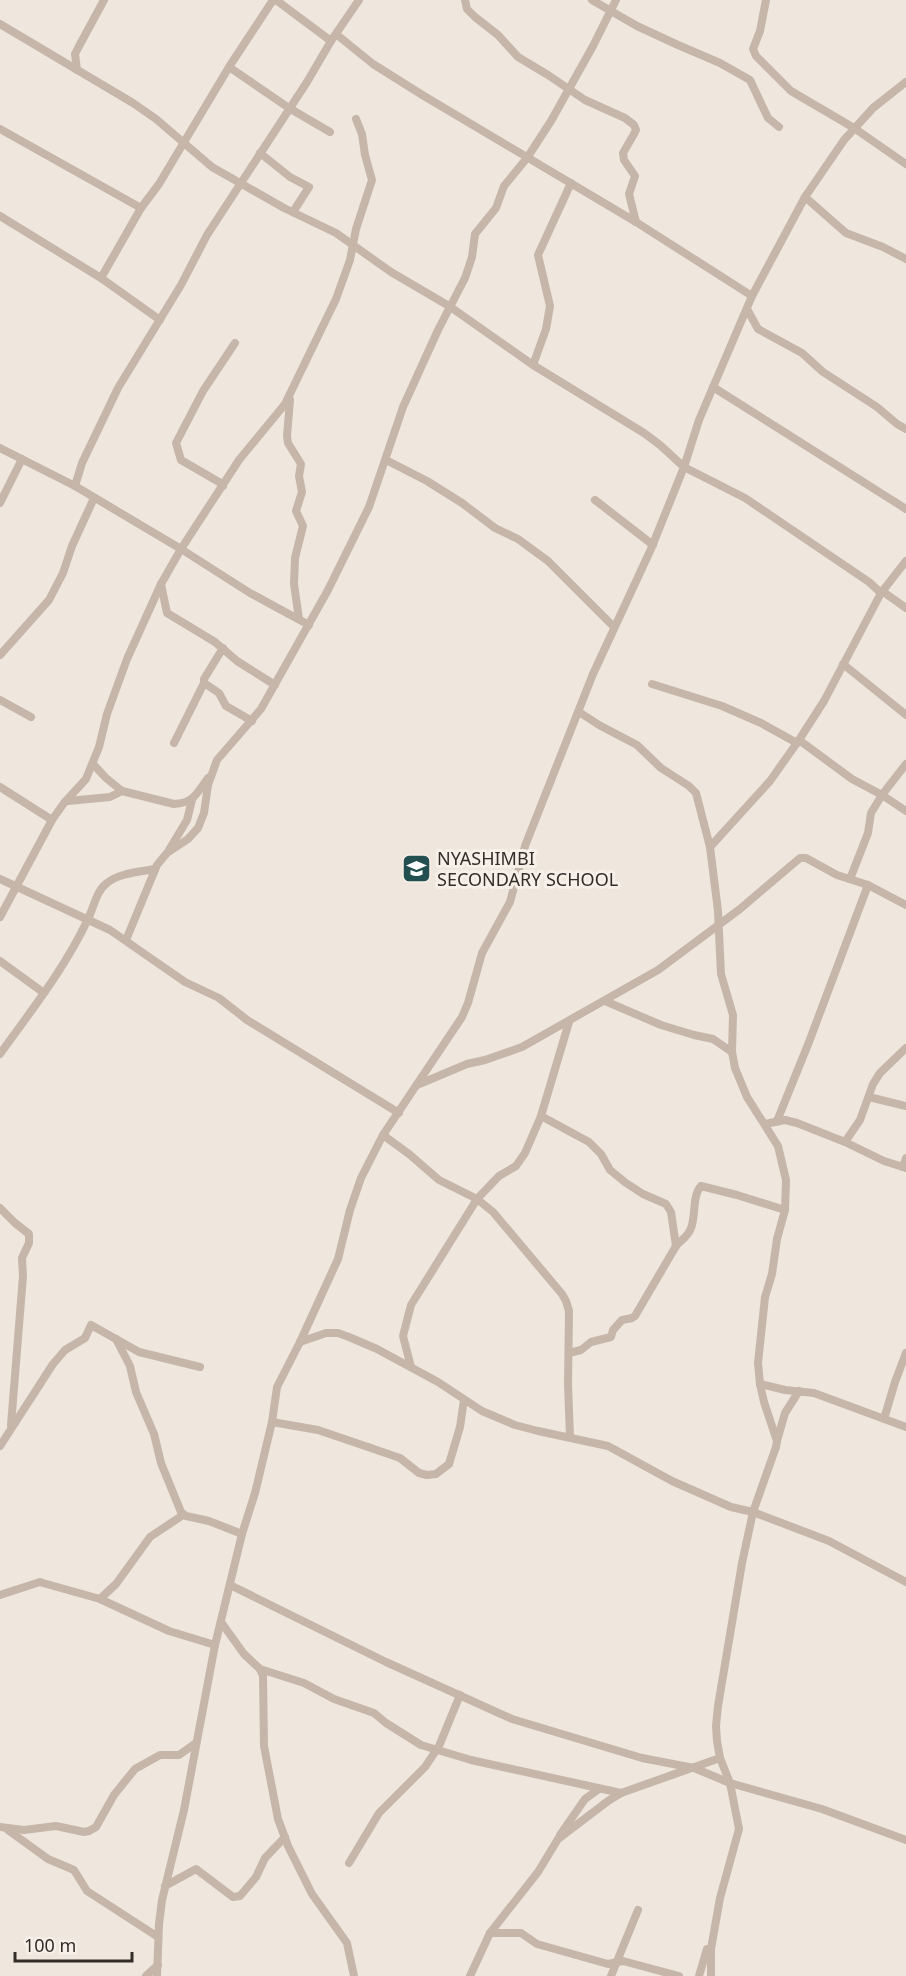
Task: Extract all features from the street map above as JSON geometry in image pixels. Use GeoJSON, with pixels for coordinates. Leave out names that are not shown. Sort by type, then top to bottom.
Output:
{"type":"FeatureCollection","features":[{"type":"Feature","properties":{"kind":"street"},"geometry":{"type":"LineString","coordinates":[[76,70],[76,51],[104,0]]}},
{"type":"Feature","properties":{"kind":"street"},"geometry":{"type":"LineString","coordinates":[[101,278],[141,208],[159,184],[229,67],[274,0],[373,64],[636,222],[752,296]]}},
{"type":"Feature","properties":{"kind":"street"},"geometry":{"type":"LineString","coordinates":[[75,486],[82,463],[118,388],[181,285],[207,235],[359,0]]}},
{"type":"Feature","properties":{"kind":"street"},"geometry":{"type":"LineString","coordinates":[[465,0],[468,9],[475,17],[498,35],[518,57],[594,106],[625,118],[634,125],[634,134],[623,153],[624,160],[635,176],[628,191],[636,222]]}},
{"type":"Feature","properties":{"kind":"street"},"geometry":{"type":"LineString","coordinates":[[592,0],[750,80],[768,118],[779,127]]}},
{"type":"Feature","properties":{"kind":"street"},"geometry":{"type":"LineString","coordinates":[[126,940],[155,869],[167,853],[188,839],[198,828],[204,813],[207,785],[222,753],[261,709],[328,590],[365,515],[386,460],[398,418],[469,266],[475,234],[496,208],[504,186],[527,158],[593,46],[616,0]]}},
{"type":"Feature","properties":{"kind":"street"},"geometry":{"type":"LineString","coordinates":[[766,0],[760,31],[753,49],[756,56],[791,91],[854,128],[906,164]]}},
{"type":"Feature","properties":{"kind":"street"},"geometry":{"type":"LineString","coordinates":[[0,24],[133,103],[156,119],[212,167],[336,233],[391,272],[450,306],[533,365],[644,433],[684,467],[746,498],[906,608]]}},
{"type":"Feature","properties":{"kind":"street"},"geometry":{"type":"LineString","coordinates":[[229,67],[289,108],[330,132]]}},
{"type":"Feature","properties":{"kind":"street"},"geometry":{"type":"LineString","coordinates":[[158,1976],[158,1937],[162,1900],[184,1810],[215,1645],[242,1534],[255,1493],[272,1422],[277,1387],[338,1259],[355,1192],[383,1135],[462,1017],[482,953],[510,902],[525,846],[614,627],[653,545],[684,467],[699,420],[752,296],[805,197],[854,128],[873,108],[906,82]]}},
{"type":"Feature","properties":{"kind":"street"},"geometry":{"type":"LineString","coordinates":[[0,917],[52,820],[83,783],[93,764],[107,714],[127,659],[161,584],[239,460],[275,418],[292,390],[336,299],[350,260],[352,245],[372,180],[362,134],[356,119]]}},
{"type":"Feature","properties":{"kind":"street"},"geometry":{"type":"LineString","coordinates":[[0,129],[141,208]]}},
{"type":"Feature","properties":{"kind":"street"},"geometry":{"type":"LineString","coordinates":[[260,153],[290,177],[309,187],[293,212]]}},
{"type":"Feature","properties":{"kind":"street"},"geometry":{"type":"LineString","coordinates":[[533,365],[546,329],[550,306],[538,255],[571,183]]}},
{"type":"Feature","properties":{"kind":"street"},"geometry":{"type":"LineString","coordinates":[[805,197],[849,235],[883,247],[906,259]]}},
{"type":"Feature","properties":{"kind":"street"},"geometry":{"type":"LineString","coordinates":[[0,216],[101,278],[160,320]]}},
{"type":"Feature","properties":{"kind":"street"},"geometry":{"type":"LineString","coordinates":[[747,309],[754,325],[761,332],[802,353],[823,372],[906,429]]}},
{"type":"Feature","properties":{"kind":"street"},"geometry":{"type":"LineString","coordinates":[[223,486],[181,460],[176,443],[203,392],[235,344]]}},
{"type":"Feature","properties":{"kind":"street"},"geometry":{"type":"LineString","coordinates":[[713,387],[906,509]]}},
{"type":"Feature","properties":{"kind":"street"},"geometry":{"type":"LineString","coordinates":[[292,390],[287,436],[301,464],[299,476],[302,492],[296,511],[303,528],[295,558],[294,584],[299,618]]}},
{"type":"Feature","properties":{"kind":"street"},"geometry":{"type":"LineString","coordinates":[[0,448],[75,486],[250,593],[309,625]]}},
{"type":"Feature","properties":{"kind":"street"},"geometry":{"type":"LineString","coordinates":[[0,503],[22,459]]}},
{"type":"Feature","properties":{"kind":"street"},"geometry":{"type":"LineString","coordinates":[[386,460],[427,481],[462,503],[495,528],[518,539],[548,561],[614,627]]}},
{"type":"Feature","properties":{"kind":"street"},"geometry":{"type":"LineString","coordinates":[[0,655],[49,600],[63,573],[72,546],[94,498]]}},
{"type":"Feature","properties":{"kind":"street"},"geometry":{"type":"LineString","coordinates":[[595,500],[653,545]]}},
{"type":"Feature","properties":{"kind":"street"},"geometry":{"type":"LineString","coordinates":[[710,847],[770,781],[798,741],[824,701],[882,592],[906,561]]}},
{"type":"Feature","properties":{"kind":"street"},"geometry":{"type":"LineString","coordinates":[[161,584],[167,613],[223,648],[237,662],[275,685]]}},
{"type":"Feature","properties":{"kind":"street"},"geometry":{"type":"LineString","coordinates":[[174,743],[204,679],[223,648]]}},
{"type":"Feature","properties":{"kind":"street"},"geometry":{"type":"LineString","coordinates":[[843,664],[906,715]]}},
{"type":"Feature","properties":{"kind":"street"},"geometry":{"type":"LineString","coordinates":[[204,683],[219,693],[226,706],[252,721]]}},
{"type":"Feature","properties":{"kind":"street"},"geometry":{"type":"LineString","coordinates":[[652,684],[722,706],[798,741],[852,779],[906,811]]}},
{"type":"Feature","properties":{"kind":"street"},"geometry":{"type":"LineString","coordinates":[[0,700],[31,717]]}},
{"type":"Feature","properties":{"kind":"street"},"geometry":{"type":"LineString","coordinates":[[579,712],[637,745],[661,768],[694,790],[698,798],[710,847],[719,924],[721,974],[733,1015],[732,1052],[735,1068],[744,1090],[778,1146],[786,1180],[785,1210],[777,1239],[762,1321],[758,1363],[760,1384],[777,1441]]}},
{"type":"Feature","properties":{"kind":"street"},"geometry":{"type":"LineString","coordinates":[[93,764],[105,778],[122,791],[174,804],[192,800]]}},
{"type":"Feature","properties":{"kind":"street"},"geometry":{"type":"LineString","coordinates":[[850,879],[868,833],[871,813],[906,764]]}},
{"type":"Feature","properties":{"kind":"street"},"geometry":{"type":"LineString","coordinates":[[167,853],[187,820],[192,800],[211,775]]}},
{"type":"Feature","properties":{"kind":"street"},"geometry":{"type":"LineString","coordinates":[[0,787],[52,820]]}},
{"type":"Feature","properties":{"kind":"street"},"geometry":{"type":"LineString","coordinates":[[68,801],[110,797],[122,791]]}},
{"type":"Feature","properties":{"kind":"street"},"geometry":{"type":"LineString","coordinates":[[417,1085],[467,1064],[522,1047],[658,970],[800,858],[806,858],[837,875],[868,885],[906,905]]}},
{"type":"Feature","properties":{"kind":"street"},"geometry":{"type":"LineString","coordinates":[[0,1054],[44,993],[88,919],[100,890],[108,882],[122,876],[155,869]]}},
{"type":"Feature","properties":{"kind":"street"},"geometry":{"type":"LineString","coordinates":[[0,879],[88,919],[126,940],[185,982],[219,998],[247,1020],[399,1113]]}},
{"type":"Feature","properties":{"kind":"street"},"geometry":{"type":"LineString","coordinates":[[777,1121],[868,885]]}},
{"type":"Feature","properties":{"kind":"street"},"geometry":{"type":"LineString","coordinates":[[0,961],[44,993]]}},
{"type":"Feature","properties":{"kind":"street"},"geometry":{"type":"LineString","coordinates":[[604,1000],[661,1025],[713,1039],[732,1052]]}},
{"type":"Feature","properties":{"kind":"street"},"geometry":{"type":"LineString","coordinates":[[411,1367],[403,1336],[411,1305],[477,1200],[499,1176],[514,1168],[525,1154],[542,1116],[569,1022]]}},
{"type":"Feature","properties":{"kind":"street"},"geometry":{"type":"LineString","coordinates":[[845,1142],[860,1120],[880,1073],[906,1048]]}},
{"type":"Feature","properties":{"kind":"street"},"geometry":{"type":"LineString","coordinates":[[869,1097],[906,1106]]}},
{"type":"Feature","properties":{"kind":"street"},"geometry":{"type":"LineString","coordinates":[[542,1116],[589,1142],[601,1154],[610,1170],[626,1183],[643,1194],[666,1204],[671,1212],[676,1246]]}},
{"type":"Feature","properties":{"kind":"street"},"geometry":{"type":"LineString","coordinates":[[765,1124],[785,1120],[797,1123],[845,1142],[876,1158],[904,1167],[906,1158]]}},
{"type":"Feature","properties":{"kind":"street"},"geometry":{"type":"LineString","coordinates":[[383,1135],[439,1180],[477,1200],[493,1212],[567,1300],[570,1437]]}},
{"type":"Feature","properties":{"kind":"street"},"geometry":{"type":"LineString","coordinates":[[569,1353],[581,1350],[591,1342],[611,1337],[613,1330],[622,1320],[635,1316],[676,1246],[685,1239],[690,1230],[697,1192],[701,1186],[785,1210]]}},
{"type":"Feature","properties":{"kind":"street"},"geometry":{"type":"LineString","coordinates":[[0,1208],[29,1234],[29,1243],[22,1258],[23,1276],[11,1429]]}},
{"type":"Feature","properties":{"kind":"street"},"geometry":{"type":"LineString","coordinates":[[0,1446],[53,1364],[65,1350],[85,1338],[91,1325],[139,1352],[200,1367]]}},
{"type":"Feature","properties":{"kind":"street"},"geometry":{"type":"LineString","coordinates":[[300,1342],[326,1333],[338,1334],[377,1349],[457,1393],[482,1411],[515,1425],[608,1446],[672,1481],[731,1507],[753,1512],[829,1541],[906,1582]]}},
{"type":"Feature","properties":{"kind":"street"},"geometry":{"type":"LineString","coordinates":[[116,1339],[130,1366],[136,1392],[154,1434],[161,1463],[183,1515]]}},
{"type":"Feature","properties":{"kind":"street"},"geometry":{"type":"LineString","coordinates":[[884,1419],[894,1382],[906,1353]]}},
{"type":"Feature","properties":{"kind":"street"},"geometry":{"type":"LineString","coordinates":[[760,1384],[814,1393],[906,1427]]}},
{"type":"Feature","properties":{"kind":"street"},"geometry":{"type":"LineString","coordinates":[[711,1976],[711,1949],[720,1898],[739,1829],[730,1783],[720,1758],[716,1726],[718,1706],[753,1512],[776,1447],[785,1413],[800,1391]]}},
{"type":"Feature","properties":{"kind":"street"},"geometry":{"type":"LineString","coordinates":[[272,1422],[318,1430],[399,1458],[419,1473],[436,1474],[449,1464],[460,1427],[464,1400]]}},
{"type":"Feature","properties":{"kind":"street"},"geometry":{"type":"LineString","coordinates":[[100,1599],[116,1584],[150,1537],[183,1515],[209,1521],[242,1534]]}},
{"type":"Feature","properties":{"kind":"street"},"geometry":{"type":"LineString","coordinates":[[0,1595],[40,1582],[100,1599],[169,1631],[215,1645]]}},
{"type":"Feature","properties":{"kind":"street"},"geometry":{"type":"LineString","coordinates":[[230,1585],[386,1662],[512,1719],[642,1758],[694,1768],[730,1783],[822,1809],[906,1840]]}},
{"type":"Feature","properties":{"kind":"street"},"geometry":{"type":"LineString","coordinates":[[222,1622],[244,1654],[260,1669],[265,1680],[264,1727],[268,1773],[275,1810],[312,1894],[347,1943],[354,1976]]}},
{"type":"Feature","properties":{"kind":"street"},"geometry":{"type":"LineString","coordinates":[[260,1669],[304,1683],[334,1699],[374,1713],[421,1745],[471,1760],[621,1794]]}},
{"type":"Feature","properties":{"kind":"street"},"geometry":{"type":"LineString","coordinates":[[349,1863],[379,1813],[424,1767],[437,1749],[460,1695]]}},
{"type":"Feature","properties":{"kind":"street"},"geometry":{"type":"LineString","coordinates":[[3,1827],[24,1830],[56,1826],[89,1832],[96,1827],[114,1795],[135,1768],[160,1755],[179,1755],[196,1743]]}},
{"type":"Feature","properties":{"kind":"street"},"geometry":{"type":"LineString","coordinates":[[558,1839],[608,1801],[621,1794],[720,1758]]}},
{"type":"Feature","properties":{"kind":"street"},"geometry":{"type":"LineString","coordinates":[[470,1976],[490,1933],[538,1872],[585,1799],[598,1789]]}},
{"type":"Feature","properties":{"kind":"street"},"geometry":{"type":"LineString","coordinates":[[3,1827],[48,1859],[74,1870],[87,1891],[158,1937]]}},
{"type":"Feature","properties":{"kind":"street"},"geometry":{"type":"LineString","coordinates":[[165,1886],[196,1869],[233,1897],[240,1896],[256,1877],[265,1858],[285,1837]]}},
{"type":"Feature","properties":{"kind":"street"},"geometry":{"type":"LineString","coordinates":[[610,1976],[638,1910]]}},
{"type":"Feature","properties":{"kind":"street"},"geometry":{"type":"LineString","coordinates":[[490,1933],[521,1934],[537,1944],[608,1964],[624,1961],[679,1976]]}},
{"type":"Feature","properties":{"kind":"street"},"geometry":{"type":"LineString","coordinates":[[699,1976],[707,1949]]}},
{"type":"Feature","properties":{"kind":"street"},"geometry":{"type":"LineString","coordinates":[[146,1976],[158,1965]]}},
{"type":"Feature","properties":{"kind":"place","name":"NYASHIMBI SECONDARY SCHOOL"},"geometry":{"type":"Point","coordinates":[416,868]}}]}
